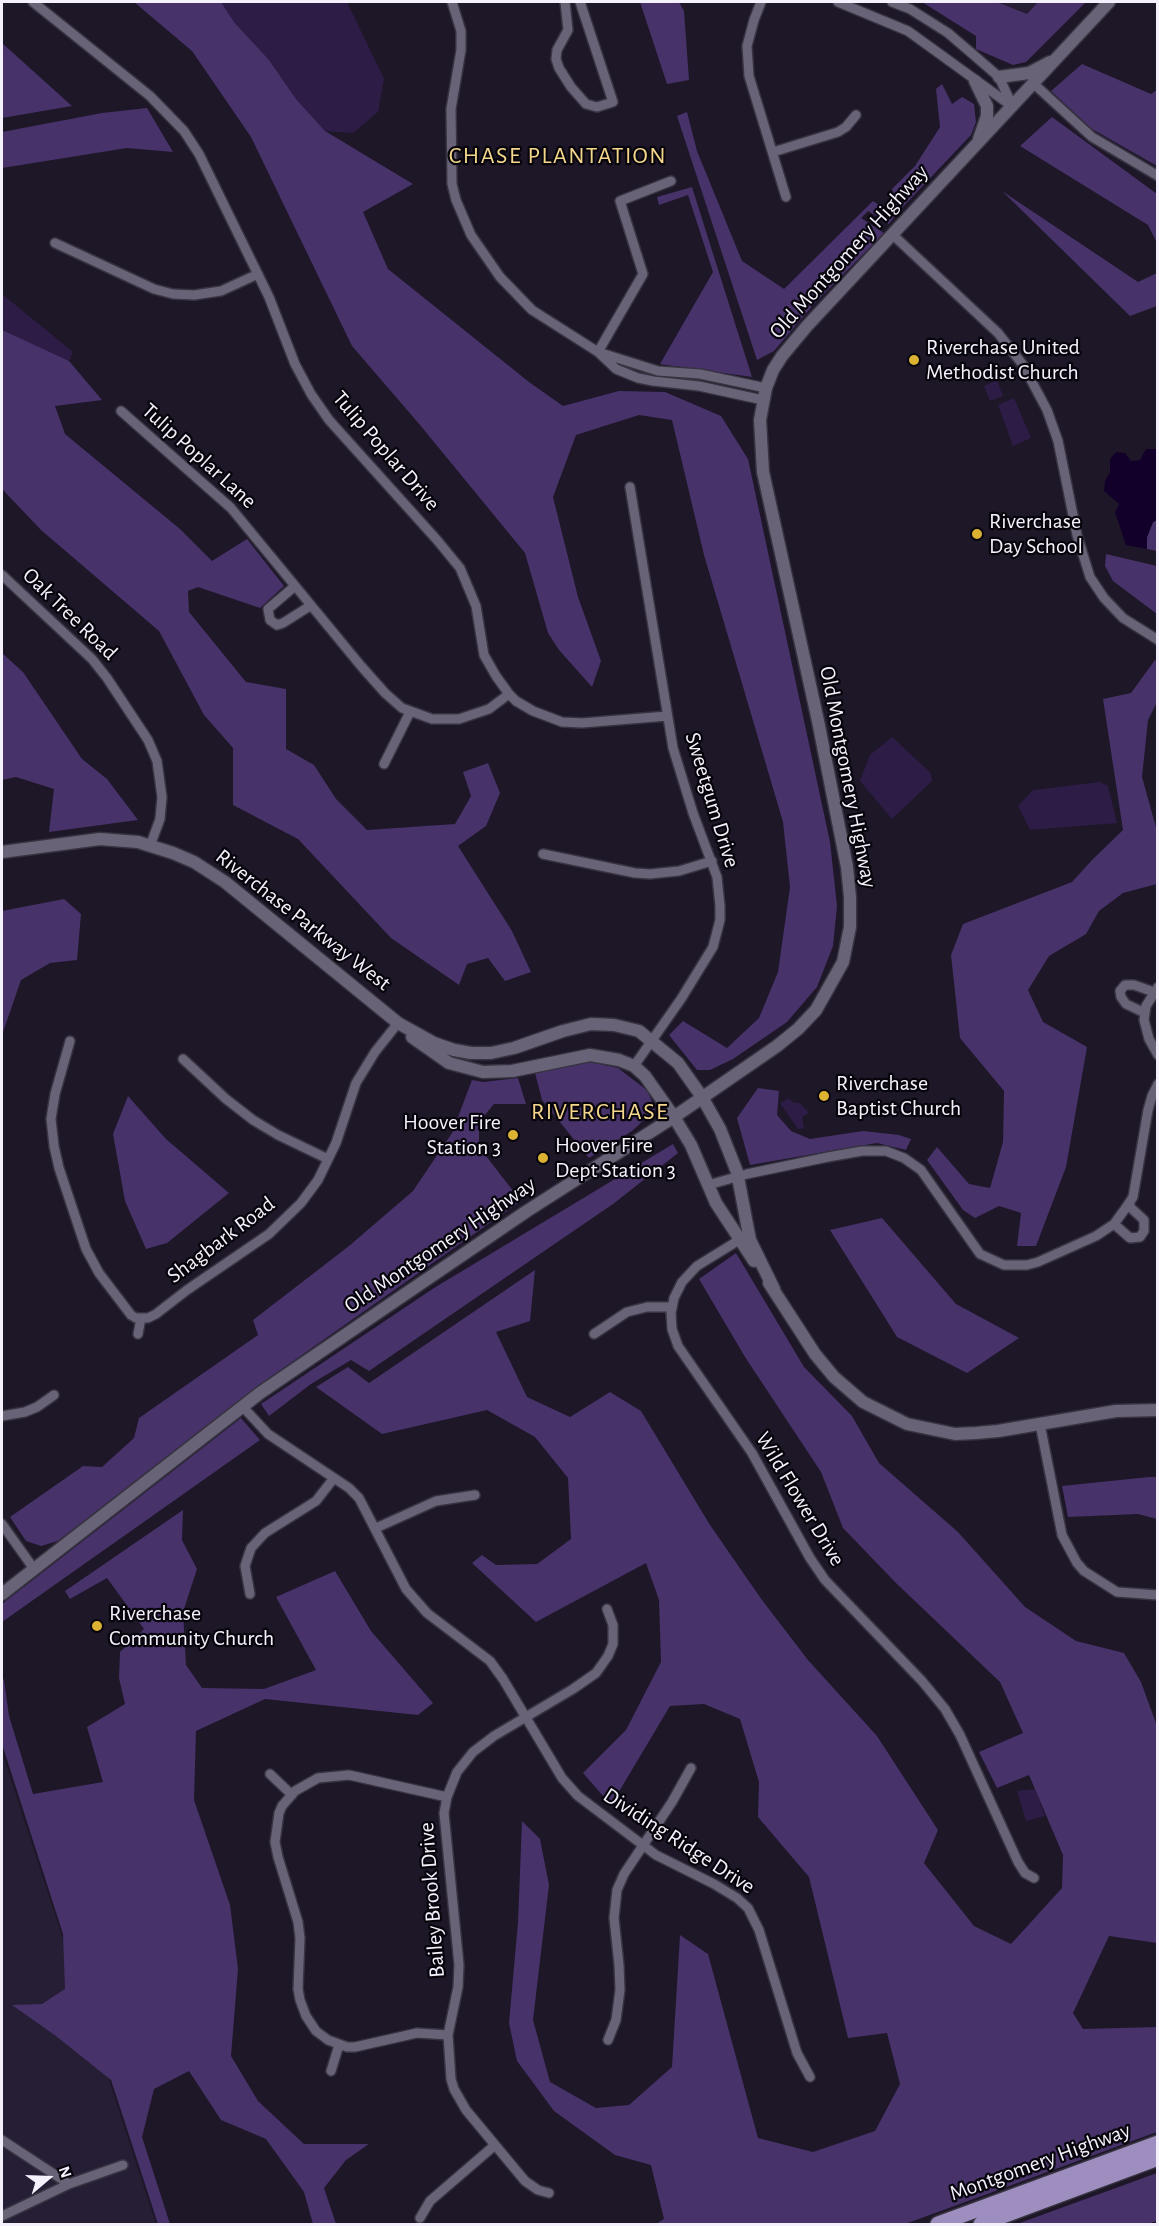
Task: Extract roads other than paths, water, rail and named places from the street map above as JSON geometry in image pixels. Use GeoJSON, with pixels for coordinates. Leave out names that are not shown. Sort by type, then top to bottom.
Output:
{"type":"FeatureCollection","features":[{"type":"Feature","properties":{"kind":"main road","name":"Montgomery Highway"},"geometry":{"type":"LineString","coordinates":[[938,2224],[1158,2143]]}},
{"type":"Feature","properties":{"kind":"main road","name":"Montgomery Highway"},"geometry":{"type":"LineString","coordinates":[[981,2224],[1158,2158]]}},
{"type":"Feature","properties":{"kind":"street","name":"Tulip Poplar Drive"},"geometry":{"type":"LineString","coordinates":[[33,2],[150,96],[184,130],[199,154],[258,274],[299,372],[319,407],[460,568],[476,606],[484,655],[509,694],[533,711],[562,722],[588,723],[667,716]]}},
{"type":"Feature","properties":{"kind":"street"},"geometry":{"type":"LineString","coordinates":[[452,2],[461,31],[461,50],[451,109],[451,173],[456,200],[471,235],[513,292],[544,318],[598,352],[658,370],[700,374],[765,394]]}},
{"type":"Feature","properties":{"kind":"street"},"geometry":{"type":"LineString","coordinates":[[565,2],[568,30],[556,50],[555,59],[571,87],[586,104],[597,107],[613,102],[580,2]]}},
{"type":"Feature","properties":{"kind":"street"},"geometry":{"type":"LineString","coordinates":[[761,2],[750,32],[747,61],[751,84],[786,197]]}},
{"type":"Feature","properties":{"kind":"street"},"geometry":{"type":"LineString","coordinates":[[838,2],[908,31],[953,61],[975,81],[1013,107]]}},
{"type":"Feature","properties":{"kind":"street"},"geometry":{"type":"LineString","coordinates":[[892,2],[910,9],[948,33],[999,77],[1013,107]]}},
{"type":"Feature","properties":{"kind":"street","name":"Old Montgomery Highway"},"geometry":{"type":"LineString","coordinates":[[2,1594],[242,1406],[527,1211],[674,1117],[777,1046],[816,1010],[843,962],[850,927],[850,897],[847,867],[818,721],[763,472],[760,420],[765,394],[773,370],[793,342],[1110,2]]}},
{"type":"Feature","properties":{"kind":"street"},"geometry":{"type":"LineString","coordinates":[[999,77],[1029,73],[1059,58]]}},
{"type":"Feature","properties":{"kind":"street"},"geometry":{"type":"LineString","coordinates":[[975,81],[987,106],[984,127],[976,146]]}},
{"type":"Feature","properties":{"kind":"street"},"geometry":{"type":"LineString","coordinates":[[1034,84],[1092,137],[1158,176]]}},
{"type":"Feature","properties":{"kind":"street"},"geometry":{"type":"LineString","coordinates":[[773,152],[838,132],[856,115]]}},
{"type":"Feature","properties":{"kind":"street"},"geometry":{"type":"LineString","coordinates":[[598,352],[643,274],[620,201],[671,181]]}},
{"type":"Feature","properties":{"kind":"street"},"geometry":{"type":"LineString","coordinates":[[893,235],[998,333],[1023,365],[1047,410],[1055,432],[1064,462],[1077,535],[1090,577],[1104,598],[1123,618],[1158,640]]}},
{"type":"Feature","properties":{"kind":"street"},"geometry":{"type":"LineString","coordinates":[[55,243],[154,289],[173,294],[194,295],[221,291],[258,274]]}},
{"type":"Feature","properties":{"kind":"street","name":"Tulip Poplar Lane"},"geometry":{"type":"LineString","coordinates":[[121,411],[217,494],[243,521],[310,606],[385,693],[410,712],[432,719],[459,719],[489,708],[509,694]]}},
{"type":"Feature","properties":{"kind":"street","name":"Sweetgum Drive"},"geometry":{"type":"LineString","coordinates":[[630,487],[673,748],[684,788],[717,877],[720,906],[720,920],[713,947],[681,999],[634,1066]]}},
{"type":"Feature","properties":{"kind":"street","name":"Oak Tree Road"},"geometry":{"type":"LineString","coordinates":[[2,575],[92,659],[148,740],[157,761],[162,797],[160,819],[150,846]]}},
{"type":"Feature","properties":{"kind":"street"},"geometry":{"type":"LineString","coordinates":[[295,586],[268,609],[270,620],[277,625],[283,623],[310,606]]}},
{"type":"Feature","properties":{"kind":"street"},"geometry":{"type":"LineString","coordinates":[[384,764],[410,712]]}},
{"type":"Feature","properties":{"kind":"street","name":"Riverchase Parkway West"},"geometry":{"type":"LineString","coordinates":[[2,852],[100,838],[150,846],[194,862],[225,882],[438,1058],[472,1071],[504,1072],[590,1055],[618,1060],[634,1066],[674,1117],[690,1145],[716,1203],[755,1252],[774,1289],[815,1354],[834,1377],[863,1402],[889,1417],[908,1424],[955,1434],[998,1431],[1116,1411],[1158,1410]]}},
{"type":"Feature","properties":{"kind":"street"},"geometry":{"type":"LineString","coordinates":[[543,854],[650,874],[679,871],[712,861]]}},
{"type":"Feature","properties":{"kind":"street"},"geometry":{"type":"LineString","coordinates":[[1145,1013],[1126,1004],[1120,991],[1125,986],[1134,985],[1156,990],[1145,1013],[1145,1030],[1158,1055]]}},
{"type":"Feature","properties":{"kind":"street","name":"Riverchase Parkway West"},"geometry":{"type":"LineString","coordinates":[[398,1023],[434,1043],[471,1053],[491,1053],[514,1048],[591,1024],[628,1027],[651,1040],[678,1063],[702,1097],[725,1140],[738,1177],[743,1237]]}},
{"type":"Feature","properties":{"kind":"street","name":"Shagbark Road"},"geometry":{"type":"LineString","coordinates":[[141,1318],[156,1314],[284,1221],[313,1187],[328,1159],[356,1083],[398,1023]]}},
{"type":"Feature","properties":{"kind":"street"},"geometry":{"type":"LineString","coordinates":[[70,1041],[55,1094],[51,1119],[59,1168],[90,1257],[126,1311],[141,1318],[138,1334]]}},
{"type":"Feature","properties":{"kind":"street"},"geometry":{"type":"LineString","coordinates":[[183,1059],[226,1099],[253,1120],[328,1159]]}},
{"type":"Feature","properties":{"kind":"street"},"geometry":{"type":"LineString","coordinates":[[708,1185],[828,1157],[862,1151],[886,1151],[904,1158],[921,1170],[976,1250],[995,1262],[1013,1266],[1038,1262],[1082,1243],[1114,1224],[1129,1203],[1136,1183],[1152,1096],[1158,1084]]}},
{"type":"Feature","properties":{"kind":"street"},"geometry":{"type":"LineString","coordinates":[[1114,1224],[1133,1239],[1140,1237],[1144,1231],[1144,1220],[1131,1208],[1129,1203]]}},
{"type":"Feature","properties":{"kind":"street","name":"Wild Flower Drive"},"geometry":{"type":"LineString","coordinates":[[743,1237],[697,1266],[677,1290],[672,1306],[672,1329],[678,1346],[752,1454],[817,1570],[837,1594],[922,1681],[945,1709],[960,1735],[1018,1862],[1025,1872],[1035,1878]]}},
{"type":"Feature","properties":{"kind":"street"},"geometry":{"type":"LineString","coordinates":[[594,1334],[627,1312],[647,1307],[672,1306]]}},
{"type":"Feature","properties":{"kind":"street"},"geometry":{"type":"LineString","coordinates":[[2,1416],[25,1412],[54,1395]]}},
{"type":"Feature","properties":{"kind":"street","name":"Dividing Ridge Drive"},"geometry":{"type":"LineString","coordinates":[[242,1406],[268,1434],[350,1488],[359,1498],[399,1577],[413,1599],[490,1661],[569,1787],[588,1805],[671,1864],[714,1884],[737,1898],[748,1908],[759,1930],[797,2054],[810,2077]]}},
{"type":"Feature","properties":{"kind":"street"},"geometry":{"type":"LineString","coordinates":[[1040,1424],[1062,1535],[1077,1563],[1084,1571],[1117,1592],[1158,1595]]}},
{"type":"Feature","properties":{"kind":"street"},"geometry":{"type":"LineString","coordinates":[[250,1594],[244,1566],[251,1548],[265,1533],[316,1501],[334,1478]]}},
{"type":"Feature","properties":{"kind":"street"},"geometry":{"type":"LineString","coordinates":[[376,1528],[436,1501],[475,1495]]}},
{"type":"Feature","properties":{"kind":"street"},"geometry":{"type":"LineString","coordinates":[[2,1524],[34,1569]]}},
{"type":"Feature","properties":{"kind":"street","name":"Bailey Brook Drive"},"geometry":{"type":"LineString","coordinates":[[549,2193],[538,2190],[525,2181],[466,2110],[454,2089],[449,2068],[448,2035],[458,1987],[459,1965],[444,1813],[447,1797],[457,1772],[467,1757],[494,1736],[587,1680],[603,1664],[613,1644],[614,1634],[607,1609]]}},
{"type":"Feature","properties":{"kind":"street"},"geometry":{"type":"LineString","coordinates":[[608,2040],[613,2030],[620,1990],[614,1907],[620,1882],[692,1768]]}},
{"type":"Feature","properties":{"kind":"street"},"geometry":{"type":"LineString","coordinates":[[270,1774],[292,1795]]}},
{"type":"Feature","properties":{"kind":"street"},"geometry":{"type":"LineString","coordinates":[[447,1797],[358,1776],[341,1774],[318,1778],[302,1786],[279,1813],[275,1842],[298,1922],[300,2000],[306,2016],[316,2031],[339,2045],[355,2047],[417,2033],[448,2035]]}},
{"type":"Feature","properties":{"kind":"street"},"geometry":{"type":"LineString","coordinates":[[331,2071],[339,2045]]}},
{"type":"Feature","properties":{"kind":"street"},"geometry":{"type":"LineString","coordinates":[[2,2140],[69,2184]]}},
{"type":"Feature","properties":{"kind":"street"},"geometry":{"type":"LineString","coordinates":[[420,2218],[430,2200],[495,2145]]}},
{"type":"Feature","properties":{"kind":"street"},"geometry":{"type":"LineString","coordinates":[[2,2216],[69,2184],[123,2165]]}},
{"type":"Feature","properties":{"kind":"place","name":"Riverchase United Methodist Church"},"geometry":{"type":"Point","coordinates":[914,360]}},
{"type":"Feature","properties":{"kind":"place","name":"Riverchase Day School"},"geometry":{"type":"Point","coordinates":[977,534]}},
{"type":"Feature","properties":{"kind":"place","name":"Riverchase Baptist Church"},"geometry":{"type":"Point","coordinates":[824,1096]}},
{"type":"Feature","properties":{"kind":"place","name":"Hoover Fire Station 3"},"geometry":{"type":"Point","coordinates":[513,1135]}},
{"type":"Feature","properties":{"kind":"place","name":"Hoover Fire Dept Station 3"},"geometry":{"type":"Point","coordinates":[543,1158]}},
{"type":"Feature","properties":{"kind":"place","name":"Riverchase Community Church"},"geometry":{"type":"Point","coordinates":[97,1626]}},
{"type":"Feature","properties":{"kind":"district","name":"CHASE PLANTATION"},"geometry":{"type":"Point","coordinates":[558,156]}},
{"type":"Feature","properties":{"kind":"district","name":"RIVERCHASE"},"geometry":{"type":"Point","coordinates":[600,1112]}}]}
